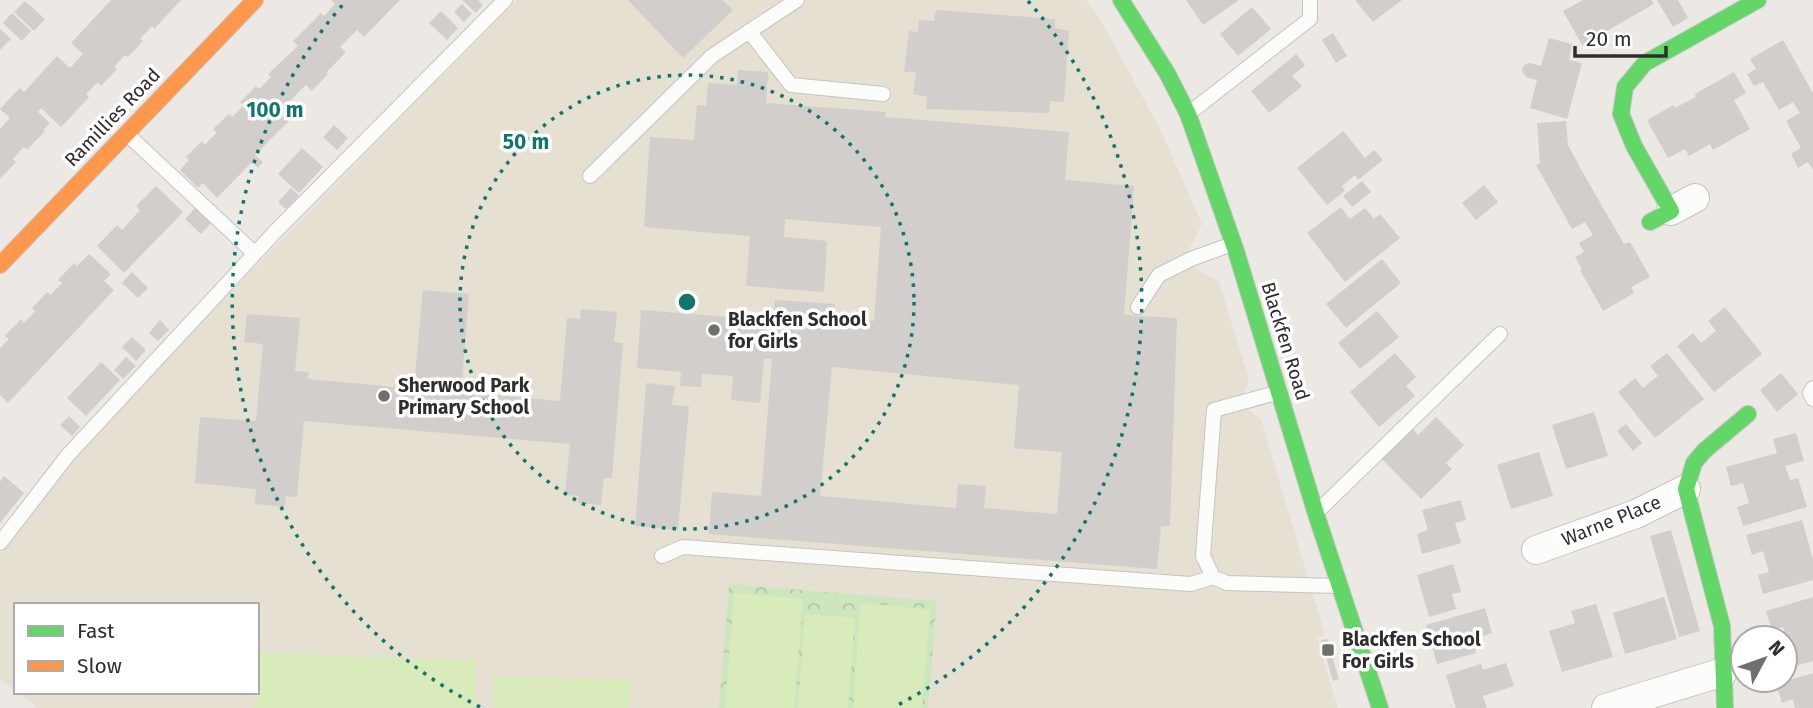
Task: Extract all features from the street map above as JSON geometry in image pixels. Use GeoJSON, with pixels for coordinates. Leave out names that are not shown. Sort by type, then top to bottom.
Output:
{"type":"FeatureCollection","features":[{"type":"Feature","properties":{"kind":"street","name":"Ramillies Road"},"geometry":{"type":"LineString","coordinates":[[0,265],[255,0]]}},
{"type":"Feature","properties":{"kind":"street","name":"Blackfen Road"},"geometry":{"type":"LineString","coordinates":[[1121,0],[1167,73],[1188,114],[1233,244],[1316,514],[1380,708]]}},
{"type":"Feature","properties":{"kind":"street"},"geometry":{"type":"LineString","coordinates":[[1672,210],[1634,146],[1620,114],[1625,87],[1645,63],[1758,0]]}},
{"type":"Feature","properties":{"kind":"street"},"geometry":{"type":"LineString","coordinates":[[1725,708],[1723,626],[1686,489],[1695,463],[1704,451],[1748,414]]}},
{"type":"Feature","properties":{"kind":"street","name":"Warne Place"},"geometry":{"type":"LineString","coordinates":[[1536,550],[1636,514],[1686,489]]}},
{"type":"Feature","properties":{"kind":"street"},"geometry":{"type":"LineString","coordinates":[[1606,708],[1723,672]]}},
{"type":"Feature","properties":{"kind":"lane"},"geometry":{"type":"LineString","coordinates":[[0,543],[68,455],[254,254],[505,0]]}},
{"type":"Feature","properties":{"kind":"lane"},"geometry":{"type":"LineString","coordinates":[[590,176],[712,56],[797,0]]}},
{"type":"Feature","properties":{"kind":"lane"},"geometry":{"type":"LineString","coordinates":[[1188,114],[1310,19],[1310,0]]}},
{"type":"Feature","properties":{"kind":"lane"},"geometry":{"type":"LineString","coordinates":[[748,31],[791,85],[883,94]]}},
{"type":"Feature","properties":{"kind":"lane"},"geometry":{"type":"LineString","coordinates":[[126,133],[254,254]]}},
{"type":"Feature","properties":{"kind":"lane"},"geometry":{"type":"LineString","coordinates":[[1138,307],[1159,275],[1191,259],[1233,244]]}},
{"type":"Feature","properties":{"kind":"lane"},"geometry":{"type":"LineString","coordinates":[[1316,514],[1500,334]]}},
{"type":"Feature","properties":{"kind":"lane"},"geometry":{"type":"LineString","coordinates":[[1813,388],[1810,393],[1813,399]]}},
{"type":"Feature","properties":{"kind":"lane"},"geometry":{"type":"LineString","coordinates":[[1213,577],[1203,556],[1214,410],[1279,392]]}},
{"type":"Feature","properties":{"kind":"lane"},"geometry":{"type":"LineString","coordinates":[[662,556],[683,547],[1191,584],[1213,577],[1227,583],[1340,586]]}},
{"type":"Feature","properties":{"kind":"shaded area","name":"Blackfen School for Girls"},"geometry":{"type":"Polygon","coordinates":[[[516,0],[1086,0],[1103,24],[1161,131],[1202,224],[1188,252],[1194,267],[1219,282],[1249,379],[1244,394],[1248,409],[1261,419],[1325,635],[1317,638],[1338,708],[38,708],[20,694],[259,694],[259,603],[14,603],[14,690],[0,679],[0,554],[75,457],[242,280],[516,0]]]}},
{"type":"Feature","properties":{"kind":"green space"},"geometry":{"type":"Polygon","coordinates":[[[729,584],[937,601],[928,708],[719,708],[729,584]]]}},
{"type":"Feature","properties":{"kind":"green space"},"geometry":{"type":"Polygon","coordinates":[[[734,593],[803,599],[794,708],[725,708],[734,593]]]}},
{"type":"Feature","properties":{"kind":"green space"},"geometry":{"type":"Polygon","coordinates":[[[860,603],[930,609],[922,708],[853,708],[860,603]]]}},
{"type":"Feature","properties":{"kind":"green space"},"geometry":{"type":"Polygon","coordinates":[[[805,614],[855,618],[848,708],[798,708],[805,614]]]}},
{"type":"Feature","properties":{"kind":"green space"},"geometry":{"type":"Polygon","coordinates":[[[259,653],[476,660],[475,708],[254,708],[254,694],[259,694],[259,653]]]}},
{"type":"Feature","properties":{"kind":"green space"},"geometry":{"type":"Polygon","coordinates":[[[494,677],[630,679],[629,708],[494,708],[494,677]]]}},
{"type":"Feature","properties":{"kind":"building"},"geometry":{"type":"Polygon","coordinates":[[[111,0],[181,0],[154,29],[152,26],[128,57],[125,55],[114,67],[117,69],[101,86],[98,82],[86,94],[89,97],[61,127],[41,108],[38,112],[50,123],[27,150],[24,147],[18,153],[13,159],[16,162],[0,179],[0,129],[10,118],[0,109],[20,88],[24,92],[57,56],[70,68],[83,54],[71,43],[111,0]]]}},
{"type":"Feature","properties":{"kind":"building"},"geometry":{"type":"Polygon","coordinates":[[[331,0],[400,0],[364,37],[357,30],[340,47],[346,52],[312,91],[306,85],[287,104],[296,114],[255,155],[263,162],[258,168],[252,162],[217,198],[203,183],[198,188],[180,170],[189,160],[186,157],[202,141],[205,145],[217,133],[213,129],[229,114],[232,117],[244,105],[240,102],[256,86],[259,89],[271,77],[268,74],[298,46],[293,41],[321,13],[324,16],[335,4],[331,0]]]}},
{"type":"Feature","properties":{"kind":"building"},"geometry":{"type":"Polygon","coordinates":[[[462,0],[478,0],[483,5],[476,13],[462,0]]]}},
{"type":"Feature","properties":{"kind":"building"},"geometry":{"type":"Polygon","coordinates":[[[628,0],[723,0],[733,10],[683,58],[628,0]]]}},
{"type":"Feature","properties":{"kind":"building"},"geometry":{"type":"Polygon","coordinates":[[[1186,0],[1239,0],[1203,25],[1186,0]]]}},
{"type":"Feature","properties":{"kind":"building"},"geometry":{"type":"Polygon","coordinates":[[[1355,0],[1402,0],[1373,22],[1355,0]]]}},
{"type":"Feature","properties":{"kind":"building"},"geometry":{"type":"Polygon","coordinates":[[[1583,0],[1651,0],[1654,4],[1582,45],[1563,11],[1583,0]]]}},
{"type":"Feature","properties":{"kind":"building"},"geometry":{"type":"Polygon","coordinates":[[[1657,0],[1678,0],[1688,18],[1673,27],[1657,0]]]}},
{"type":"Feature","properties":{"kind":"building"},"geometry":{"type":"Polygon","coordinates":[[[25,1],[45,19],[34,31],[14,12],[25,1]]]}},
{"type":"Feature","properties":{"kind":"building"},"geometry":{"type":"Polygon","coordinates":[[[462,4],[472,14],[464,22],[454,12],[462,4]]]}},
{"type":"Feature","properties":{"kind":"building"},"geometry":{"type":"Polygon","coordinates":[[[1252,7],[1271,29],[1238,56],[1220,34],[1252,7]]]}},
{"type":"Feature","properties":{"kind":"building"},"geometry":{"type":"Polygon","coordinates":[[[936,10],[1055,19],[1055,28],[1069,31],[1064,102],[1050,101],[1049,113],[926,109],[927,97],[913,94],[916,72],[904,72],[909,30],[918,33],[919,20],[934,21],[936,10]]]}},
{"type":"Feature","properties":{"kind":"building"},"geometry":{"type":"Polygon","coordinates":[[[441,11],[458,28],[447,40],[429,23],[441,11]]]}},
{"type":"Feature","properties":{"kind":"building"},"geometry":{"type":"Polygon","coordinates":[[[12,13],[31,31],[22,41],[3,23],[12,13]]]}},
{"type":"Feature","properties":{"kind":"building"},"geometry":{"type":"Polygon","coordinates":[[[0,29],[11,39],[0,50],[0,29]]]}},
{"type":"Feature","properties":{"kind":"building"},"geometry":{"type":"Polygon","coordinates":[[[1333,33],[1347,56],[1336,63],[1322,40],[1333,33]]]}},
{"type":"Feature","properties":{"kind":"building"},"geometry":{"type":"Polygon","coordinates":[[[1549,38],[1572,44],[1569,60],[1582,63],[1567,119],[1530,108],[1537,80],[1526,77],[1522,71],[1524,65],[1530,63],[1541,66],[1549,38]]]}},
{"type":"Feature","properties":{"kind":"building"},"geometry":{"type":"Polygon","coordinates":[[[1783,40],[1813,93],[1813,170],[1808,162],[1798,168],[1791,154],[1801,148],[1786,121],[1800,113],[1793,102],[1779,110],[1763,82],[1754,86],[1747,74],[1756,69],[1750,59],[1783,40]]]}},
{"type":"Feature","properties":{"kind":"building"},"geometry":{"type":"Polygon","coordinates":[[[1296,54],[1305,65],[1292,76],[1302,86],[1269,113],[1251,91],[1296,54]]]}},
{"type":"Feature","properties":{"kind":"building"},"geometry":{"type":"Polygon","coordinates":[[[738,70],[768,72],[766,103],[886,112],[885,117],[1069,132],[1065,180],[1134,186],[1124,315],[1177,318],[1170,526],[1161,526],[1157,569],[709,534],[712,492],[761,496],[772,359],[764,359],[760,403],[731,400],[733,376],[702,374],[701,387],[680,386],[681,372],[637,368],[641,310],[768,320],[766,349],[771,349],[775,300],[835,304],[834,317],[874,321],[881,227],[785,219],[784,237],[827,241],[824,292],[746,286],[750,236],[644,227],[650,137],[694,140],[697,105],[706,106],[708,83],[737,85],[738,70]],[[832,367],[820,496],[956,508],[958,484],[986,486],[984,508],[1057,514],[1062,452],[1014,448],[1019,385],[832,367]]]}},
{"type":"Feature","properties":{"kind":"building"},"geometry":{"type":"Polygon","coordinates":[[[1734,72],[1746,93],[1734,100],[1750,129],[1713,150],[1710,144],[1689,156],[1685,149],[1668,158],[1647,120],[1674,105],[1675,108],[1696,97],[1695,94],[1734,72]]]}},
{"type":"Feature","properties":{"kind":"building"},"geometry":{"type":"Polygon","coordinates":[[[1566,121],[1568,145],[1582,171],[1624,244],[1630,242],[1650,277],[1631,287],[1634,293],[1603,311],[1575,257],[1584,252],[1579,243],[1593,235],[1585,222],[1572,229],[1536,165],[1540,163],[1537,123],[1566,121]]]}},
{"type":"Feature","properties":{"kind":"building"},"geometry":{"type":"Polygon","coordinates":[[[334,125],[348,138],[337,150],[323,137],[334,125]]]}},
{"type":"Feature","properties":{"kind":"building"},"geometry":{"type":"Polygon","coordinates":[[[1343,131],[1365,158],[1374,150],[1383,160],[1358,180],[1355,175],[1342,186],[1345,191],[1327,205],[1297,168],[1343,131]]]}},
{"type":"Feature","properties":{"kind":"building"},"geometry":{"type":"Polygon","coordinates":[[[302,148],[323,167],[299,193],[278,174],[302,148]]]}},
{"type":"Feature","properties":{"kind":"building"},"geometry":{"type":"Polygon","coordinates":[[[1362,181],[1371,192],[1352,207],[1343,196],[1362,181]]]}},
{"type":"Feature","properties":{"kind":"building"},"geometry":{"type":"Polygon","coordinates":[[[1484,185],[1498,202],[1476,220],[1462,203],[1484,185]]]}},
{"type":"Feature","properties":{"kind":"building"},"geometry":{"type":"Polygon","coordinates":[[[156,186],[183,212],[124,273],[97,246],[117,225],[122,230],[140,210],[136,206],[156,186]]]}},
{"type":"Feature","properties":{"kind":"building"},"geometry":{"type":"Polygon","coordinates":[[[291,188],[299,196],[286,209],[278,202],[291,188]]]}},
{"type":"Feature","properties":{"kind":"building"},"geometry":{"type":"Polygon","coordinates":[[[1341,207],[1350,219],[1365,208],[1374,219],[1380,214],[1400,238],[1345,282],[1307,233],[1341,207]]]}},
{"type":"Feature","properties":{"kind":"building"},"geometry":{"type":"Polygon","coordinates":[[[195,208],[211,223],[201,234],[185,219],[195,208]]]}},
{"type":"Feature","properties":{"kind":"building"},"geometry":{"type":"Polygon","coordinates":[[[89,254],[111,274],[104,281],[114,290],[8,403],[0,395],[0,348],[9,339],[5,336],[21,319],[24,323],[35,311],[32,308],[47,292],[50,295],[62,283],[58,280],[74,263],[77,266],[89,254]]]}},
{"type":"Feature","properties":{"kind":"building"},"geometry":{"type":"Polygon","coordinates":[[[1382,259],[1401,283],[1346,328],[1326,304],[1382,259]]]}},
{"type":"Feature","properties":{"kind":"building"},"geometry":{"type":"Polygon","coordinates":[[[132,272],[148,288],[138,298],[122,283],[132,272]]]}},
{"type":"Feature","properties":{"kind":"building","name":"Sherwood Park Primary School"},"geometry":{"type":"Polygon","coordinates":[[[423,290],[469,294],[461,392],[560,401],[567,318],[580,319],[581,309],[617,312],[614,342],[623,343],[612,478],[604,478],[601,505],[578,503],[579,496],[565,495],[570,444],[304,421],[297,497],[286,496],[285,507],[255,504],[256,489],[195,483],[200,417],[256,421],[263,344],[244,342],[247,314],[300,318],[295,371],[309,372],[308,379],[405,388],[406,374],[415,375],[423,290]]]}},
{"type":"Feature","properties":{"kind":"building"},"geometry":{"type":"Polygon","coordinates":[[[1725,307],[1762,354],[1714,392],[1677,346],[1693,333],[1701,343],[1716,331],[1708,321],[1725,307]]]}},
{"type":"Feature","properties":{"kind":"building"},"geometry":{"type":"Polygon","coordinates":[[[1377,311],[1399,337],[1360,369],[1338,343],[1377,311]]]}},
{"type":"Feature","properties":{"kind":"building"},"geometry":{"type":"Polygon","coordinates":[[[160,320],[169,330],[158,341],[149,333],[160,320]]]}},
{"type":"Feature","properties":{"kind":"building"},"geometry":{"type":"Polygon","coordinates":[[[132,337],[146,350],[136,361],[122,347],[132,337]]]}},
{"type":"Feature","properties":{"kind":"building"},"geometry":{"type":"Polygon","coordinates":[[[1395,353],[1416,377],[1406,386],[1415,396],[1379,427],[1350,392],[1395,353]]]}},
{"type":"Feature","properties":{"kind":"building"},"geometry":{"type":"Polygon","coordinates":[[[1667,353],[1704,399],[1655,438],[1618,392],[1635,378],[1643,388],[1658,376],[1650,366],[1667,353]]]}},
{"type":"Feature","properties":{"kind":"building"},"geometry":{"type":"Polygon","coordinates":[[[126,357],[136,366],[123,379],[114,370],[126,357]]]}},
{"type":"Feature","properties":{"kind":"building"},"geometry":{"type":"Polygon","coordinates":[[[101,362],[120,380],[86,416],[67,398],[101,362]]]}},
{"type":"Feature","properties":{"kind":"building"},"geometry":{"type":"Polygon","coordinates":[[[1781,373],[1798,394],[1777,412],[1760,390],[1781,373]]]}},
{"type":"Feature","properties":{"kind":"building"},"geometry":{"type":"Polygon","coordinates":[[[646,383],[675,386],[672,405],[689,406],[678,530],[635,526],[646,383]]]}},
{"type":"Feature","properties":{"kind":"building"},"geometry":{"type":"Polygon","coordinates":[[[1594,412],[1608,456],[1566,469],[1552,425],[1594,412]]]}},
{"type":"Feature","properties":{"kind":"building"},"geometry":{"type":"Polygon","coordinates":[[[69,416],[80,427],[72,436],[60,425],[69,416]]]}},
{"type":"Feature","properties":{"kind":"building"},"geometry":{"type":"Polygon","coordinates":[[[1436,417],[1464,445],[1446,463],[1452,469],[1421,499],[1381,458],[1412,428],[1418,435],[1436,417]]]}},
{"type":"Feature","properties":{"kind":"building"},"geometry":{"type":"Polygon","coordinates":[[[1626,424],[1642,443],[1633,451],[1617,431],[1626,424]]]}},
{"type":"Feature","properties":{"kind":"building"},"geometry":{"type":"Polygon","coordinates":[[[1796,433],[1804,461],[1785,466],[1790,480],[1798,478],[1807,507],[1743,526],[1737,507],[1749,503],[1743,483],[1731,486],[1726,467],[1777,453],[1773,439],[1796,433]]]}},
{"type":"Feature","properties":{"kind":"building"},"geometry":{"type":"Polygon","coordinates":[[[1539,452],[1553,496],[1511,509],[1497,465],[1539,452]]]}},
{"type":"Feature","properties":{"kind":"building"},"geometry":{"type":"Polygon","coordinates":[[[4,476],[24,493],[0,523],[0,482],[4,476]]]}},
{"type":"Feature","properties":{"kind":"building"},"geometry":{"type":"Polygon","coordinates":[[[1461,500],[1466,520],[1455,523],[1461,543],[1422,554],[1417,534],[1428,530],[1422,510],[1461,500]]]}},
{"type":"Feature","properties":{"kind":"building"},"geometry":{"type":"Polygon","coordinates":[[[1802,520],[1813,559],[1813,580],[1763,594],[1758,575],[1769,572],[1763,551],[1752,555],[1746,535],[1802,520]]]}},
{"type":"Feature","properties":{"kind":"building"},"geometry":{"type":"Polygon","coordinates":[[[1671,530],[1700,631],[1679,637],[1650,536],[1671,530]]]}},
{"type":"Feature","properties":{"kind":"building"},"geometry":{"type":"Polygon","coordinates":[[[1453,564],[1461,592],[1452,594],[1456,609],[1429,617],[1417,575],[1453,564]]]}},
{"type":"Feature","properties":{"kind":"building"},"geometry":{"type":"Polygon","coordinates":[[[1664,597],[1677,639],[1625,654],[1613,613],[1664,597]]]}},
{"type":"Feature","properties":{"kind":"building"},"geometry":{"type":"Polygon","coordinates":[[[1813,597],[1813,661],[1799,665],[1799,624],[1770,624],[1766,611],[1813,597]]]}},
{"type":"Feature","properties":{"kind":"building"},"geometry":{"type":"Polygon","coordinates":[[[1596,604],[1613,657],[1562,672],[1549,631],[1575,623],[1571,611],[1596,604]]]}},
{"type":"Feature","properties":{"kind":"building"},"geometry":{"type":"Polygon","coordinates":[[[1485,608],[1492,633],[1472,640],[1476,653],[1437,664],[1426,625],[1485,608]]]}},
{"type":"Feature","properties":{"kind":"building"},"geometry":{"type":"Polygon","coordinates":[[[1327,639],[1339,679],[1333,681],[1321,640],[1327,639]]]}},
{"type":"Feature","properties":{"kind":"building"},"geometry":{"type":"Polygon","coordinates":[[[1506,663],[1514,686],[1483,696],[1487,708],[1456,708],[1446,675],[1481,664],[1483,670],[1506,663]]]}},
{"type":"Feature","properties":{"kind":"building"},"geometry":{"type":"Polygon","coordinates":[[[1813,673],[1813,708],[1795,708],[1793,699],[1782,703],[1779,694],[1799,694],[1799,677],[1813,673]]]}},
{"type":"Feature","properties":{"kind":"traffic: fast"},"geometry":{"type":"LineString","coordinates":[[1121,0],[1167,73],[1188,114],[1236,251],[1316,514],[1380,708]]}},
{"type":"Feature","properties":{"kind":"traffic: fast"},"geometry":{"type":"LineString","coordinates":[[1650,222],[1671,211],[1634,146],[1621,114],[1625,87],[1645,63],[1758,0]]}},
{"type":"Feature","properties":{"kind":"traffic: fast"},"geometry":{"type":"LineString","coordinates":[[1725,708],[1722,626],[1686,489],[1694,463],[1704,451],[1748,414]]}},
{"type":"Feature","properties":{"kind":"traffic: slow"},"geometry":{"type":"LineString","coordinates":[[0,265],[255,0]]}},
{"type":"Feature","properties":{"kind":"place","name":"Blackfen School for Girls"},"geometry":{"type":"Point","coordinates":[714,330]}},
{"type":"Feature","properties":{"kind":"place","name":"Sherwood Park Primary School"},"geometry":{"type":"Point","coordinates":[384,396]}},
{"type":"Feature","properties":{"kind":"place","name":"Blackfen School For Girls"},"geometry":{"type":"Point","coordinates":[1328,650]}}]}
